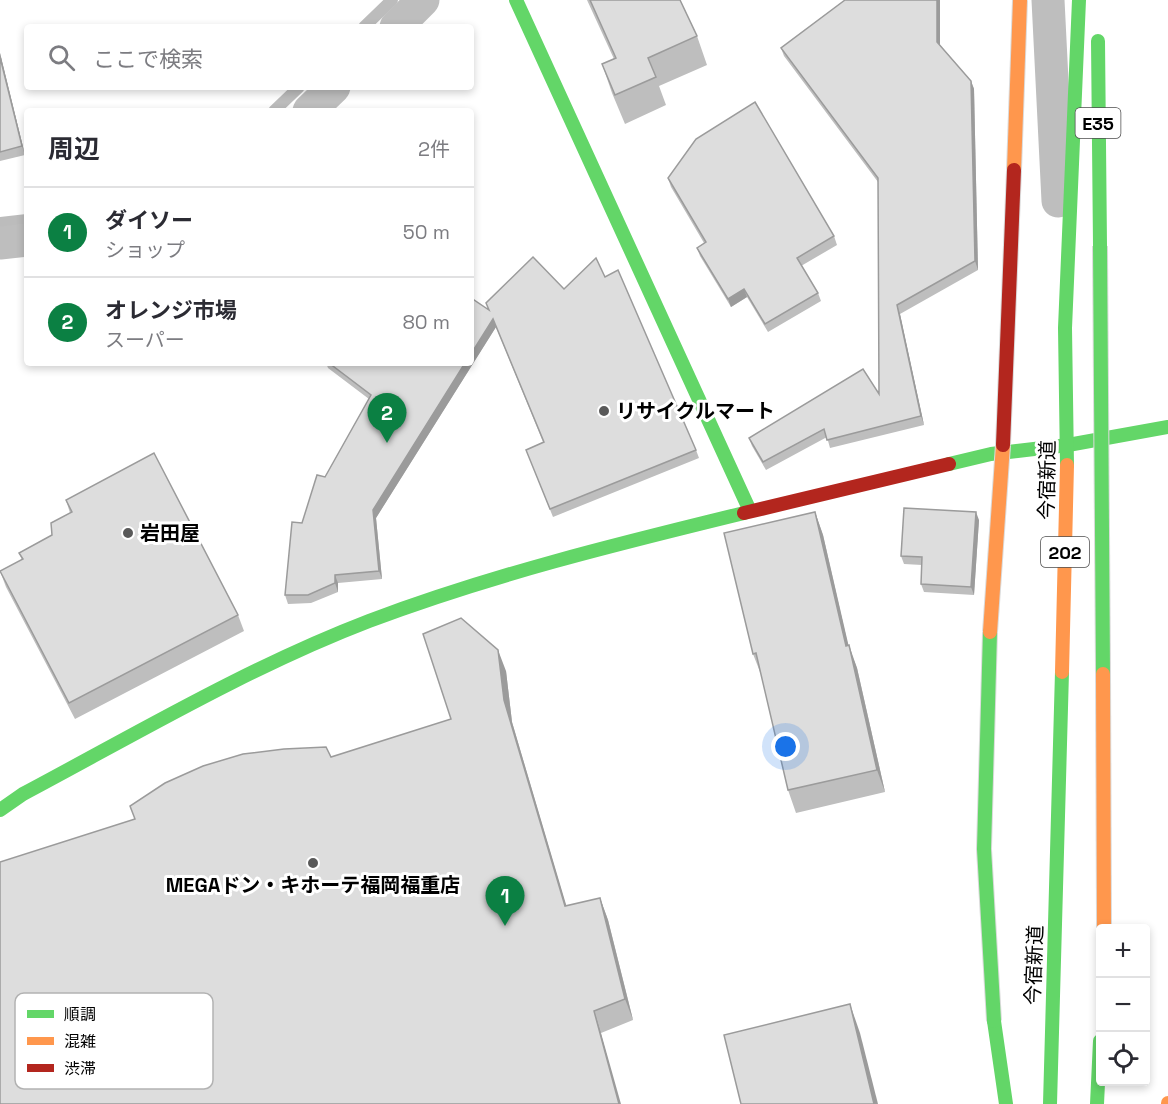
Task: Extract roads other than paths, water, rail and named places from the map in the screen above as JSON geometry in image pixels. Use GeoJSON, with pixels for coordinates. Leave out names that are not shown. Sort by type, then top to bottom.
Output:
{"type":"FeatureCollection","features":[{"type":"Feature","properties":{"kind":"main road"},"geometry":{"type":"LineString","coordinates":[[516,0],[750,511]]}},
{"type":"Feature","properties":{"kind":"main road"},"geometry":{"type":"LineString","coordinates":[[1006,1104],[994,1021],[984,837],[988,658],[1003,454],[1020,0]]}},
{"type":"Feature","properties":{"kind":"main road","name":"今宿新道"},"geometry":{"type":"LineString","coordinates":[[1050,1104],[1068,445],[1065,328],[1079,0]]}},
{"type":"Feature","properties":{"kind":"main road","name":"E35"},"geometry":{"type":"LineString","coordinates":[[1097,23],[1104,924]]}},
{"type":"Feature","properties":{"kind":"main road"},"geometry":{"type":"LineString","coordinates":[[0,810],[23,794],[254,672],[367,622],[477,583],[573,555],[991,454],[1068,445],[1168,427]]}},
{"type":"Feature","properties":{"kind":"main road"},"geometry":{"type":"LineString","coordinates":[[1097,1104],[1098,1086]]}},
{"type":"Feature","properties":{"kind":"street"},"geometry":{"type":"LineString","coordinates":[[399,24],[423,0]]}},
{"type":"Feature","properties":{"kind":"street"},"geometry":{"type":"LineString","coordinates":[[1047,0],[1065,328]]}},
{"type":"Feature","properties":{"kind":"street"},"geometry":{"type":"LineString","coordinates":[[312,108],[331,90]]}},
{"type":"Feature","properties":{"kind":"street"},"geometry":{"type":"LineString","coordinates":[[0,243],[24,240]]}},
{"type":"Feature","properties":{"kind":"waterway"},"geometry":{"type":"LineString","coordinates":[[367,24],[392,0]]}},
{"type":"Feature","properties":{"kind":"waterway"},"geometry":{"type":"LineString","coordinates":[[277,108],[296,90]]}},
{"type":"Feature","properties":{"kind":"waterway"},"geometry":{"type":"LineString","coordinates":[[0,223],[24,220]]}},
{"type":"Feature","properties":{"kind":"place","name":"リサイクルマート"},"geometry":{"type":"Point","coordinates":[604,411]}},
{"type":"Feature","properties":{"kind":"place","name":"オレンジ市場"},"geometry":{"type":"Point","coordinates":[387,443]}},
{"type":"Feature","properties":{"kind":"place","name":"岩田屋"},"geometry":{"type":"Point","coordinates":[128,533]}},
{"type":"Feature","properties":{"kind":"place","name":"MEGAドン・キホーテ福岡福重店"},"geometry":{"type":"Point","coordinates":[313,863]}},
{"type":"Feature","properties":{"kind":"place","name":"ダイソー"},"geometry":{"type":"Point","coordinates":[505,926]}}]}
